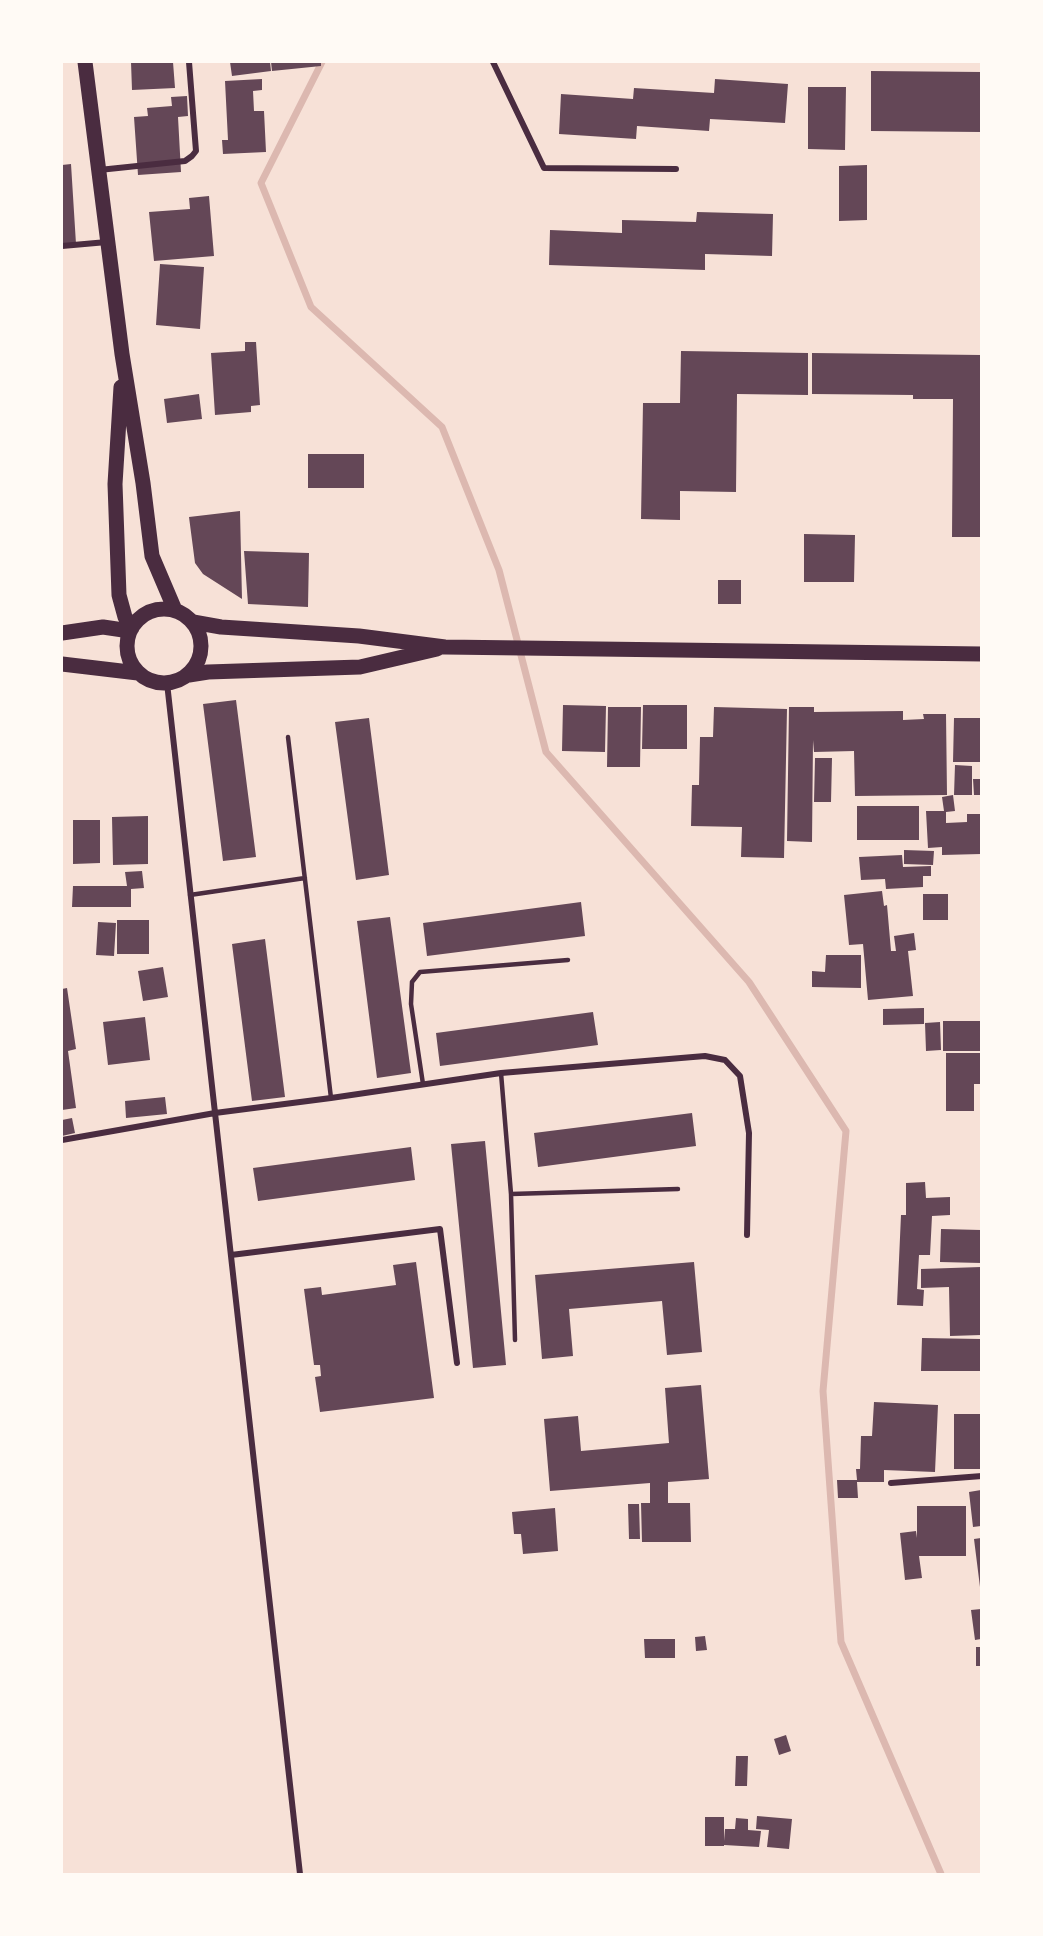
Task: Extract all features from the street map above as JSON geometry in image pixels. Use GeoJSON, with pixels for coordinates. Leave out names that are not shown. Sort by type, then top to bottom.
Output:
{"type":"FeatureCollection","features":[{"type":"Feature","properties":{"kind":"main road"},"geometry":{"type":"LineString","coordinates":[[85,62],[122,354],[143,483],[152,556],[175,610]]}},
{"type":"Feature","properties":{"kind":"main road"},"geometry":{"type":"LineString","coordinates":[[122,354],[115,484],[119,595],[131,630]]}},
{"type":"Feature","properties":{"kind":"main road"},"geometry":{"type":"LineString","coordinates":[[138,673],[131,664],[128,653],[127,642],[131,630],[136,621],[144,615],[154,610],[164,609],[185,614],[199,631],[202,642],[201,654],[189,675]]}},
{"type":"Feature","properties":{"kind":"main road"},"geometry":{"type":"LineString","coordinates":[[193,622],[221,627],[359,636],[445,647],[981,654]]}},
{"type":"Feature","properties":{"kind":"main road"},"geometry":{"type":"LineString","coordinates":[[62,633],[103,627],[131,630]]}},
{"type":"Feature","properties":{"kind":"main road"},"geometry":{"type":"LineString","coordinates":[[62,664],[138,673],[158,683],[167,683],[178,681],[189,675],[208,672],[360,667],[445,647]]}},
{"type":"Feature","properties":{"kind":"street"},"geometry":{"type":"LineString","coordinates":[[99,170],[185,160],[192,156],[196,151],[189,62]]}},
{"type":"Feature","properties":{"kind":"street"},"geometry":{"type":"LineString","coordinates":[[493,62],[544,168],[676,169]]}},
{"type":"Feature","properties":{"kind":"street"},"geometry":{"type":"LineString","coordinates":[[62,246],[107,242]]}},
{"type":"Feature","properties":{"kind":"street"},"geometry":{"type":"LineString","coordinates":[[167,683],[300,1875]]}},
{"type":"Feature","properties":{"kind":"street"},"geometry":{"type":"LineString","coordinates":[[62,1140],[215,1113],[501,1073],[705,1056],[724,1060],[740,1076],[749,1133],[747,1235]]}},
{"type":"Feature","properties":{"kind":"street"},"geometry":{"type":"LineString","coordinates":[[231,1255],[440,1229],[457,1363]]}},
{"type":"Feature","properties":{"kind":"street"},"geometry":{"type":"LineString","coordinates":[[891,1483],[981,1476]]}},
{"type":"Feature","properties":{"kind":"lane"},"geometry":{"type":"LineString","coordinates":[[288,736],[332,1098]]}},
{"type":"Feature","properties":{"kind":"lane"},"geometry":{"type":"LineString","coordinates":[[190,895],[305,878]]}},
{"type":"Feature","properties":{"kind":"lane"},"geometry":{"type":"LineString","coordinates":[[423,1084],[411,1004],[412,982],[420,972],[568,960]]}},
{"type":"Feature","properties":{"kind":"lane"},"geometry":{"type":"LineString","coordinates":[[501,1073],[512,1194],[515,1340]]}},
{"type":"Feature","properties":{"kind":"lane"},"geometry":{"type":"LineString","coordinates":[[512,1194],[678,1189]]}},
{"type":"Feature","properties":{"kind":"building"},"geometry":{"type":"Polygon","coordinates":[[[131,62],[173,62],[175,88],[132,90],[131,62]]]}},
{"type":"Feature","properties":{"kind":"building"},"geometry":{"type":"Polygon","coordinates":[[[230,62],[270,62],[271,71],[232,76],[230,62]]]}},
{"type":"Feature","properties":{"kind":"building"},"geometry":{"type":"Polygon","coordinates":[[[271,62],[321,62],[321,66],[272,71],[271,62]]]}},
{"type":"Feature","properties":{"kind":"building"},"geometry":{"type":"Polygon","coordinates":[[[871,71],[981,72],[981,132],[871,131],[871,71]]]}},
{"type":"Feature","properties":{"kind":"building"},"geometry":{"type":"Polygon","coordinates":[[[262,79],[262,90],[253,91],[254,111],[264,111],[266,152],[223,154],[222,140],[228,140],[225,81],[262,79]]]}},
{"type":"Feature","properties":{"kind":"building"},"geometry":{"type":"Polygon","coordinates":[[[715,79],[788,84],[785,123],[710,119],[709,131],[637,126],[636,139],[559,134],[561,94],[633,99],[634,88],[714,93],[715,79]]]}},
{"type":"Feature","properties":{"kind":"building"},"geometry":{"type":"Polygon","coordinates":[[[808,87],[846,87],[845,150],[808,149],[808,87]]]}},
{"type":"Feature","properties":{"kind":"building"},"geometry":{"type":"Polygon","coordinates":[[[187,96],[188,116],[178,117],[181,172],[138,175],[134,117],[148,116],[147,108],[172,106],[171,97],[187,96]]]}},
{"type":"Feature","properties":{"kind":"building"},"geometry":{"type":"Polygon","coordinates":[[[71,164],[76,244],[62,245],[62,165],[71,164]]]}},
{"type":"Feature","properties":{"kind":"building"},"geometry":{"type":"Polygon","coordinates":[[[867,165],[867,220],[839,221],[839,166],[867,165]]]}},
{"type":"Feature","properties":{"kind":"building"},"geometry":{"type":"Polygon","coordinates":[[[209,196],[214,256],[154,261],[149,212],[190,209],[189,198],[209,196]]]}},
{"type":"Feature","properties":{"kind":"building"},"geometry":{"type":"Polygon","coordinates":[[[697,212],[773,214],[772,256],[705,254],[705,270],[549,265],[550,230],[622,233],[622,220],[696,222],[697,212]]]}},
{"type":"Feature","properties":{"kind":"building"},"geometry":{"type":"Polygon","coordinates":[[[160,264],[204,267],[200,329],[156,325],[160,264]]]}},
{"type":"Feature","properties":{"kind":"building"},"geometry":{"type":"Polygon","coordinates":[[[245,342],[256,342],[260,405],[251,406],[251,412],[215,415],[211,353],[245,351],[245,342]]]}},
{"type":"Feature","properties":{"kind":"building"},"geometry":{"type":"Polygon","coordinates":[[[681,351],[808,353],[808,395],[737,394],[736,492],[680,491],[680,520],[641,519],[643,403],[680,403],[681,351]]]}},
{"type":"Feature","properties":{"kind":"building"},"geometry":{"type":"Polygon","coordinates":[[[812,353],[981,355],[981,537],[952,537],[953,399],[913,399],[913,395],[812,394],[812,353]]]}},
{"type":"Feature","properties":{"kind":"building"},"geometry":{"type":"Polygon","coordinates":[[[199,394],[202,419],[167,423],[164,399],[199,394]]]}},
{"type":"Feature","properties":{"kind":"building"},"geometry":{"type":"Polygon","coordinates":[[[308,454],[364,454],[364,488],[308,488],[308,454]]]}},
{"type":"Feature","properties":{"kind":"building"},"geometry":{"type":"Polygon","coordinates":[[[240,511],[242,599],[203,574],[195,563],[189,517],[240,511]]]}},
{"type":"Feature","properties":{"kind":"building"},"geometry":{"type":"Polygon","coordinates":[[[804,534],[855,535],[854,582],[804,582],[804,534]]]}},
{"type":"Feature","properties":{"kind":"building"},"geometry":{"type":"Polygon","coordinates":[[[244,551],[309,553],[308,607],[248,604],[244,551]]]}},
{"type":"Feature","properties":{"kind":"building"},"geometry":{"type":"Polygon","coordinates":[[[718,580],[741,580],[741,604],[718,604],[718,580]]]}},
{"type":"Feature","properties":{"kind":"building"},"geometry":{"type":"Polygon","coordinates":[[[236,700],[256,857],[223,861],[203,704],[236,700]]]}},
{"type":"Feature","properties":{"kind":"building"},"geometry":{"type":"Polygon","coordinates":[[[563,705],[606,706],[605,752],[562,751],[563,705]]]}},
{"type":"Feature","properties":{"kind":"building"},"geometry":{"type":"Polygon","coordinates":[[[643,705],[687,705],[687,749],[642,749],[643,705]]]}},
{"type":"Feature","properties":{"kind":"building"},"geometry":{"type":"Polygon","coordinates":[[[608,707],[641,707],[640,767],[607,767],[608,707]]]}},
{"type":"Feature","properties":{"kind":"building"},"geometry":{"type":"Polygon","coordinates":[[[714,707],[787,709],[784,858],[741,857],[742,827],[691,826],[692,785],[699,785],[700,737],[713,737],[714,707]]]}},
{"type":"Feature","properties":{"kind":"building"},"geometry":{"type":"Polygon","coordinates":[[[789,707],[814,707],[814,712],[903,711],[903,720],[924,719],[923,714],[946,714],[947,795],[855,796],[854,751],[814,752],[813,740],[812,842],[787,841],[789,707]]]}},
{"type":"Feature","properties":{"kind":"building"},"geometry":{"type":"Polygon","coordinates":[[[369,718],[389,875],[356,880],[335,722],[369,718]]]}},
{"type":"Feature","properties":{"kind":"building"},"geometry":{"type":"Polygon","coordinates":[[[954,718],[981,718],[981,762],[953,762],[954,718]]]}},
{"type":"Feature","properties":{"kind":"building"},"geometry":{"type":"Polygon","coordinates":[[[815,758],[832,758],[831,802],[814,802],[815,758]]]}},
{"type":"Feature","properties":{"kind":"building"},"geometry":{"type":"Polygon","coordinates":[[[955,765],[972,766],[972,795],[954,795],[955,765]]]}},
{"type":"Feature","properties":{"kind":"building"},"geometry":{"type":"Polygon","coordinates":[[[973,779],[981,779],[981,795],[974,795],[973,779]]]}},
{"type":"Feature","properties":{"kind":"building"},"geometry":{"type":"Polygon","coordinates":[[[953,795],[955,811],[946,812],[946,823],[967,822],[967,814],[981,814],[981,854],[942,855],[942,847],[928,848],[926,811],[944,811],[942,797],[953,795]]]}},
{"type":"Feature","properties":{"kind":"building"},"geometry":{"type":"Polygon","coordinates":[[[857,806],[919,806],[919,840],[857,840],[857,806]]]}},
{"type":"Feature","properties":{"kind":"building"},"geometry":{"type":"Polygon","coordinates":[[[148,816],[148,864],[113,865],[112,817],[148,816]]]}},
{"type":"Feature","properties":{"kind":"building"},"geometry":{"type":"Polygon","coordinates":[[[73,820],[100,820],[100,863],[73,864],[73,820]]]}},
{"type":"Feature","properties":{"kind":"building"},"geometry":{"type":"Polygon","coordinates":[[[904,850],[934,851],[933,865],[904,864],[904,850]]]}},
{"type":"Feature","properties":{"kind":"building"},"geometry":{"type":"Polygon","coordinates":[[[902,855],[903,867],[931,866],[931,876],[923,876],[923,887],[886,889],[885,879],[861,880],[859,857],[902,855]]]}},
{"type":"Feature","properties":{"kind":"building"},"geometry":{"type":"Polygon","coordinates":[[[142,871],[144,888],[131,889],[131,907],[72,907],[73,886],[127,886],[125,872],[142,871]]]}},
{"type":"Feature","properties":{"kind":"building"},"geometry":{"type":"Polygon","coordinates":[[[882,891],[884,906],[887,905],[891,951],[896,951],[894,936],[914,933],[916,950],[908,951],[913,996],[868,1000],[863,944],[849,945],[844,895],[882,891]]]}},
{"type":"Feature","properties":{"kind":"building"},"geometry":{"type":"Polygon","coordinates":[[[923,894],[948,894],[948,920],[923,920],[923,894]]]}},
{"type":"Feature","properties":{"kind":"building"},"geometry":{"type":"Polygon","coordinates":[[[581,902],[585,936],[427,956],[423,923],[581,902]]]}},
{"type":"Feature","properties":{"kind":"building"},"geometry":{"type":"Polygon","coordinates":[[[390,917],[411,1073],[377,1078],[357,921],[390,917]]]}},
{"type":"Feature","properties":{"kind":"building"},"geometry":{"type":"Polygon","coordinates":[[[117,920],[149,920],[149,954],[117,954],[117,920]]]}},
{"type":"Feature","properties":{"kind":"building"},"geometry":{"type":"Polygon","coordinates":[[[98,922],[116,923],[114,956],[96,955],[98,922]]]}},
{"type":"Feature","properties":{"kind":"building"},"geometry":{"type":"Polygon","coordinates":[[[265,939],[285,1097],[252,1101],[232,944],[265,939]]]}},
{"type":"Feature","properties":{"kind":"building"},"geometry":{"type":"Polygon","coordinates":[[[826,955],[861,955],[861,988],[812,987],[812,971],[825,972],[826,955]]]}},
{"type":"Feature","properties":{"kind":"building"},"geometry":{"type":"Polygon","coordinates":[[[163,967],[168,997],[143,1001],[138,971],[163,967]]]}},
{"type":"Feature","properties":{"kind":"building"},"geometry":{"type":"Polygon","coordinates":[[[67,988],[76,1049],[68,1051],[76,1108],[62,1110],[62,989],[67,988]]]}},
{"type":"Feature","properties":{"kind":"building"},"geometry":{"type":"Polygon","coordinates":[[[924,1008],[924,1024],[883,1025],[883,1009],[924,1008]]]}},
{"type":"Feature","properties":{"kind":"building"},"geometry":{"type":"Polygon","coordinates":[[[593,1012],[598,1045],[440,1066],[436,1033],[593,1012]]]}},
{"type":"Feature","properties":{"kind":"building"},"geometry":{"type":"Polygon","coordinates":[[[145,1017],[150,1060],[108,1065],[103,1022],[145,1017]]]}},
{"type":"Feature","properties":{"kind":"building"},"geometry":{"type":"Polygon","coordinates":[[[943,1021],[981,1021],[981,1051],[943,1051],[943,1021]]]}},
{"type":"Feature","properties":{"kind":"building"},"geometry":{"type":"Polygon","coordinates":[[[940,1022],[941,1050],[926,1051],[925,1023],[940,1022]]]}},
{"type":"Feature","properties":{"kind":"building"},"geometry":{"type":"Polygon","coordinates":[[[946,1053],[981,1053],[981,1084],[974,1084],[974,1111],[946,1111],[946,1053]]]}},
{"type":"Feature","properties":{"kind":"building"},"geometry":{"type":"Polygon","coordinates":[[[165,1097],[167,1114],[126,1118],[125,1101],[165,1097]]]}},
{"type":"Feature","properties":{"kind":"building"},"geometry":{"type":"Polygon","coordinates":[[[692,1113],[696,1146],[538,1167],[534,1133],[692,1113]]]}},
{"type":"Feature","properties":{"kind":"building"},"geometry":{"type":"Polygon","coordinates":[[[72,1118],[75,1133],[62,1136],[62,1120],[72,1118]]]}},
{"type":"Feature","properties":{"kind":"building"},"geometry":{"type":"Polygon","coordinates":[[[485,1141],[506,1365],[473,1368],[451,1144],[485,1141]]]}},
{"type":"Feature","properties":{"kind":"building"},"geometry":{"type":"Polygon","coordinates":[[[411,1147],[415,1180],[258,1201],[253,1168],[411,1147]]]}},
{"type":"Feature","properties":{"kind":"building"},"geometry":{"type":"Polygon","coordinates":[[[925,1182],[926,1198],[950,1197],[950,1215],[932,1216],[930,1255],[919,1255],[917,1289],[924,1290],[923,1306],[897,1305],[901,1215],[906,1215],[906,1183],[925,1182]]]}},
{"type":"Feature","properties":{"kind":"building"},"geometry":{"type":"Polygon","coordinates":[[[941,1229],[981,1230],[981,1263],[940,1262],[941,1229]]]}},
{"type":"Feature","properties":{"kind":"building"},"geometry":{"type":"Polygon","coordinates":[[[416,1262],[434,1398],[320,1412],[315,1377],[321,1376],[320,1365],[314,1365],[304,1289],[321,1287],[322,1295],[396,1285],[393,1265],[416,1262]]]}},
{"type":"Feature","properties":{"kind":"building"},"geometry":{"type":"Polygon","coordinates":[[[694,1262],[702,1352],[667,1355],[662,1301],[569,1309],[573,1356],[542,1359],[535,1275],[694,1262]]]}},
{"type":"Feature","properties":{"kind":"building"},"geometry":{"type":"Polygon","coordinates":[[[981,1267],[981,1335],[950,1336],[949,1287],[921,1288],[921,1269],[981,1267]]]}},
{"type":"Feature","properties":{"kind":"building"},"geometry":{"type":"Polygon","coordinates":[[[922,1338],[981,1339],[981,1371],[921,1371],[922,1338]]]}},
{"type":"Feature","properties":{"kind":"building"},"geometry":{"type":"Polygon","coordinates":[[[701,1385],[709,1479],[668,1482],[668,1503],[690,1503],[691,1542],[642,1542],[641,1503],[650,1503],[650,1483],[550,1491],[544,1419],[578,1416],[581,1451],[669,1443],[665,1388],[701,1385]]]}},
{"type":"Feature","properties":{"kind":"building"},"geometry":{"type":"Polygon","coordinates":[[[874,1402],[938,1405],[935,1472],[884,1470],[884,1482],[857,1482],[858,1498],[838,1498],[837,1480],[857,1480],[856,1469],[860,1469],[861,1436],[872,1436],[874,1402]]]}},
{"type":"Feature","properties":{"kind":"building"},"geometry":{"type":"Polygon","coordinates":[[[954,1414],[981,1414],[981,1469],[954,1469],[954,1414]]]}},
{"type":"Feature","properties":{"kind":"building"},"geometry":{"type":"Polygon","coordinates":[[[981,1490],[981,1526],[973,1527],[969,1492],[981,1490]]]}},
{"type":"Feature","properties":{"kind":"building"},"geometry":{"type":"Polygon","coordinates":[[[628,1504],[639,1504],[640,1539],[629,1539],[628,1504]]]}},
{"type":"Feature","properties":{"kind":"building"},"geometry":{"type":"Polygon","coordinates":[[[917,1506],[966,1506],[966,1556],[919,1556],[922,1578],[905,1580],[900,1533],[916,1531],[917,1538],[917,1506]]]}},
{"type":"Feature","properties":{"kind":"building"},"geometry":{"type":"Polygon","coordinates":[[[555,1508],[558,1551],[523,1554],[521,1534],[514,1534],[512,1512],[555,1508]]]}},
{"type":"Feature","properties":{"kind":"building"},"geometry":{"type":"Polygon","coordinates":[[[981,1538],[981,1586],[980,1587],[974,1539],[981,1538]]]}},
{"type":"Feature","properties":{"kind":"building"},"geometry":{"type":"Polygon","coordinates":[[[981,1609],[981,1639],[975,1640],[971,1610],[981,1609]]]}},
{"type":"Feature","properties":{"kind":"building"},"geometry":{"type":"Polygon","coordinates":[[[705,1636],[707,1650],[696,1651],[695,1637],[705,1636]]]}},
{"type":"Feature","properties":{"kind":"building"},"geometry":{"type":"Polygon","coordinates":[[[644,1639],[675,1639],[675,1658],[645,1658],[644,1639]]]}},
{"type":"Feature","properties":{"kind":"building"},"geometry":{"type":"Polygon","coordinates":[[[976,1647],[981,1647],[981,1666],[976,1666],[976,1647]]]}},
{"type":"Feature","properties":{"kind":"building"},"geometry":{"type":"Polygon","coordinates":[[[786,1735],[791,1751],[779,1755],[774,1739],[786,1735]]]}},
{"type":"Feature","properties":{"kind":"building"},"geometry":{"type":"Polygon","coordinates":[[[736,1756],[748,1756],[747,1786],[735,1786],[736,1756]]]}},
{"type":"Feature","properties":{"kind":"building"},"geometry":{"type":"Polygon","coordinates":[[[757,1816],[792,1819],[789,1849],[767,1847],[769,1830],[756,1829],[757,1816]]]}},
{"type":"Feature","properties":{"kind":"building"},"geometry":{"type":"Polygon","coordinates":[[[705,1817],[724,1817],[724,1841],[725,1829],[735,1829],[736,1818],[748,1819],[748,1830],[761,1831],[759,1847],[705,1846],[705,1817]]]}},
{"type":"Feature","properties":{"kind":"waterway"},"geometry":{"type":"LineString","coordinates":[[322,62],[261,183],[311,307],[442,427],[499,570],[546,752],[749,982],[846,1131],[823,1391],[841,1642],[941,1874]]}}]}
